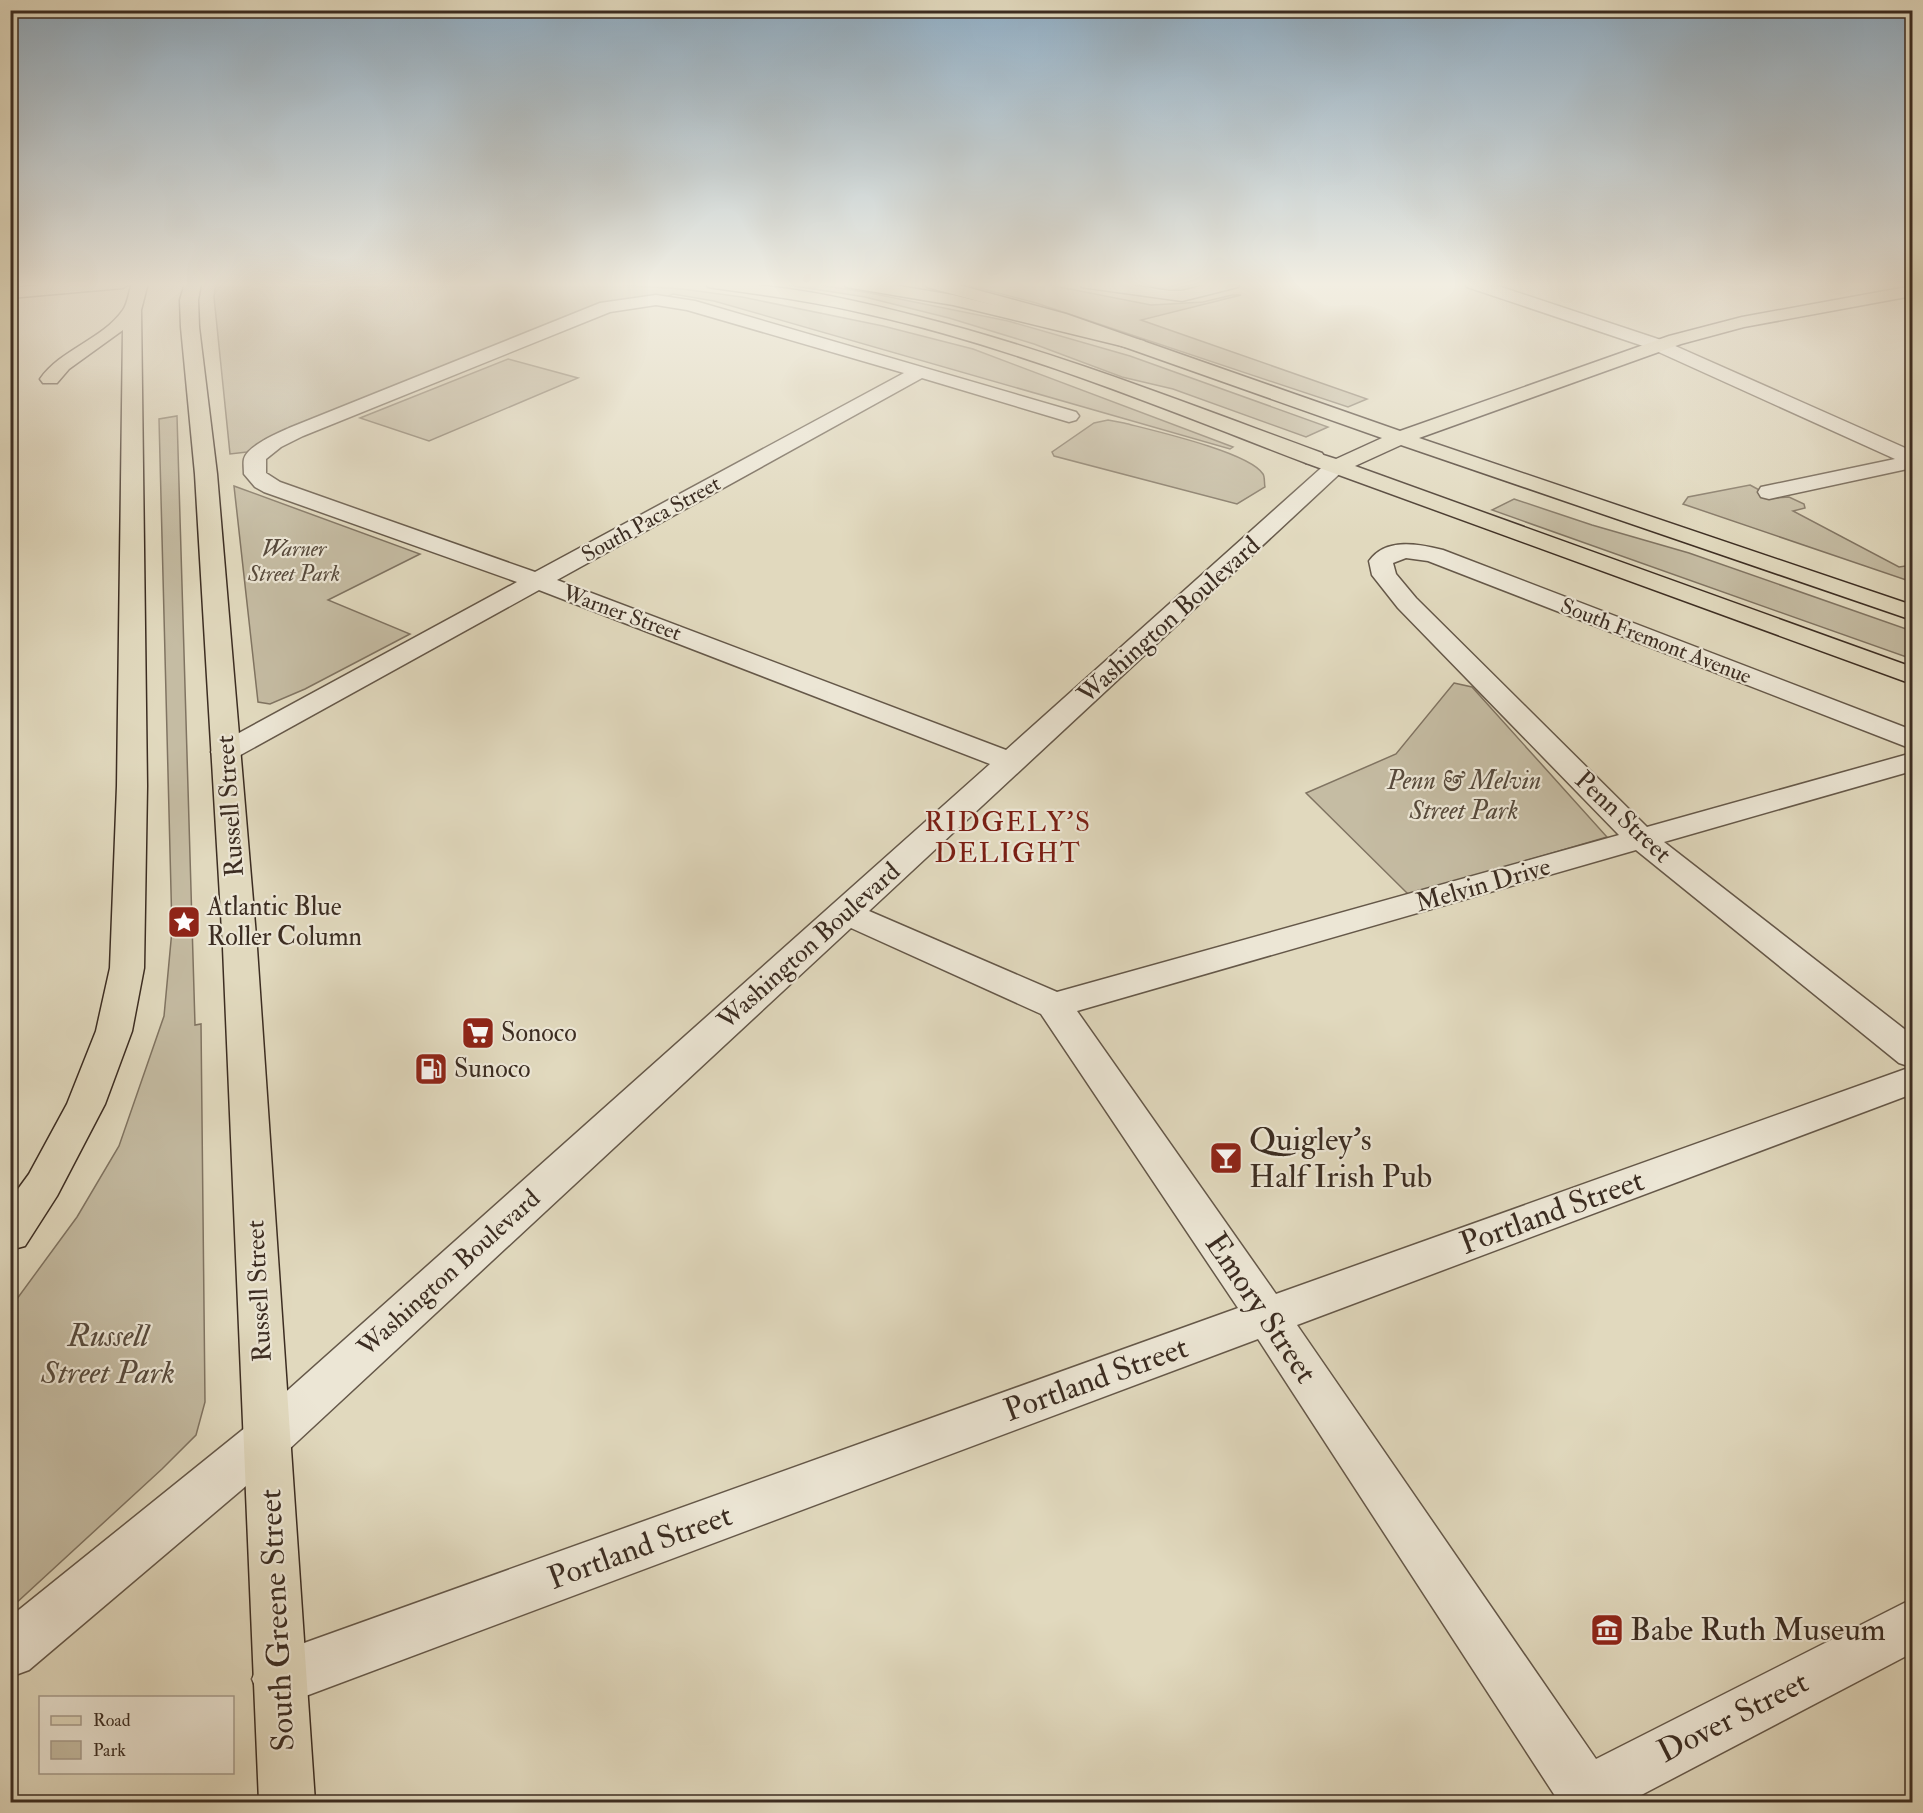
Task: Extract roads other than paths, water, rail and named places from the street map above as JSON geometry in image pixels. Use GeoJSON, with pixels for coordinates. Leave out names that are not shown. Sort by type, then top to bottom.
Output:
{"type":"FeatureCollection","features":[{"type":"Feature","properties":{"kind":"main road"},"geometry":{"type":"LineString","coordinates":[[50,379],[60,368]]}},
{"type":"Feature","properties":{"kind":"main road"},"geometry":{"type":"LineString","coordinates":[[10,1234],[43,1185],[86,1104],[114,1031],[127,968],[132,786],[132,368]]}},
{"type":"Feature","properties":{"kind":"main road","name":"Russell Street"},"geometry":{"type":"LineString","coordinates":[[193,368],[207,474],[240,948],[268,1438]]}},
{"type":"Feature","properties":{"kind":"main road"},"geometry":{"type":"LineString","coordinates":[[1065,368],[1912,676]]}},
{"type":"Feature","properties":{"kind":"main road"},"geometry":{"type":"LineString","coordinates":[[1202,368],[1912,613]]}},
{"type":"Feature","properties":{"kind":"main road","name":"Washington Boulevard"},"geometry":{"type":"LineString","coordinates":[[1337,466],[1400,438],[1595,368]]}},
{"type":"Feature","properties":{"kind":"main road","name":"South Greene Street"},"geometry":{"type":"LineString","coordinates":[[268,1438],[287,1803]]}},
{"type":"Feature","properties":{"kind":"street","name":"Warner Street"},"geometry":{"type":"LineString","coordinates":[[456,368],[296,432],[260,451],[255,457],[255,474],[272,487],[376,522],[715,647],[1012,762]]}},
{"type":"Feature","properties":{"kind":"street","name":"Warner Street"},"geometry":{"type":"LineString","coordinates":[[904,368],[919,372]]}},
{"type":"Feature","properties":{"kind":"street"},"geometry":{"type":"LineString","coordinates":[[1708,368],[1912,461]]}},
{"type":"Feature","properties":{"kind":"street","name":"South Paca Street"},"geometry":{"type":"LineString","coordinates":[[225,752],[919,372]]}},
{"type":"Feature","properties":{"kind":"street"},"geometry":{"type":"LineString","coordinates":[[919,372],[1069,416]]}},
{"type":"Feature","properties":{"kind":"street"},"geometry":{"type":"LineString","coordinates":[[1769,492],[1912,461]]}},
{"type":"Feature","properties":{"kind":"street","name":"Washington Boulevard"},"geometry":{"type":"LineString","coordinates":[[10,1651],[268,1438],[1337,466]]}},
{"type":"Feature","properties":{"kind":"street","name":"South Fremont Avenue"},"geometry":{"type":"LineString","coordinates":[[1398,552],[1417,551],[1435,555],[1912,740]]}},
{"type":"Feature","properties":{"kind":"street","name":"Penn Street"},"geometry":{"type":"LineString","coordinates":[[1398,552],[1386,556],[1381,561],[1384,575],[1389,583],[1458,656],[1642,840],[1912,1054]]}},
{"type":"Feature","properties":{"kind":"street","name":"Melvin Drive"},"geometry":{"type":"LineString","coordinates":[[1054,1005],[1912,762]]}},
{"type":"Feature","properties":{"kind":"street"},"geometry":{"type":"LineString","coordinates":[[845,913],[1054,1005]]}},
{"type":"Feature","properties":{"kind":"street","name":"Emory Street"},"geometry":{"type":"LineString","coordinates":[[1054,1005],[1267,1317],[1589,1798]]}},
{"type":"Feature","properties":{"kind":"street","name":"Portland Street"},"geometry":{"type":"LineString","coordinates":[[279,1680],[1912,1080]]}},
{"type":"Feature","properties":{"kind":"street","name":"Dover Street"},"geometry":{"type":"LineString","coordinates":[[1589,1798],[1912,1625]]}},
{"type":"Feature","properties":{"kind":"place","name":"Atlantic Blue Roller Column"},"geometry":{"type":"Point","coordinates":[184,922]}},
{"type":"Feature","properties":{"kind":"place","name":"Sonoco"},"geometry":{"type":"Point","coordinates":[478,1033]}},
{"type":"Feature","properties":{"kind":"place","name":"Sunoco"},"geometry":{"type":"Point","coordinates":[431,1069]}},
{"type":"Feature","properties":{"kind":"place","name":"Quigley's Half Irish Pub"},"geometry":{"type":"Point","coordinates":[1226,1158]}},
{"type":"Feature","properties":{"kind":"place","name":"Babe Ruth Museum"},"geometry":{"type":"Point","coordinates":[1607,1630]}},
{"type":"Feature","properties":{"kind":"district","name":"RIDGELY'S DELIGHT"},"geometry":{"type":"Point","coordinates":[1008,838]}},
{"type":"Feature","properties":{"kind":"park label","name":"Warner Street Park"},"geometry":{"type":"Point","coordinates":[294,562]}},
{"type":"Feature","properties":{"kind":"park label","name":"Penn & Melvin Street Park"},"geometry":{"type":"Point","coordinates":[1464,796]}},
{"type":"Feature","properties":{"kind":"park label","name":"Russell Street Park"},"geometry":{"type":"Point","coordinates":[108,1354]}}]}
